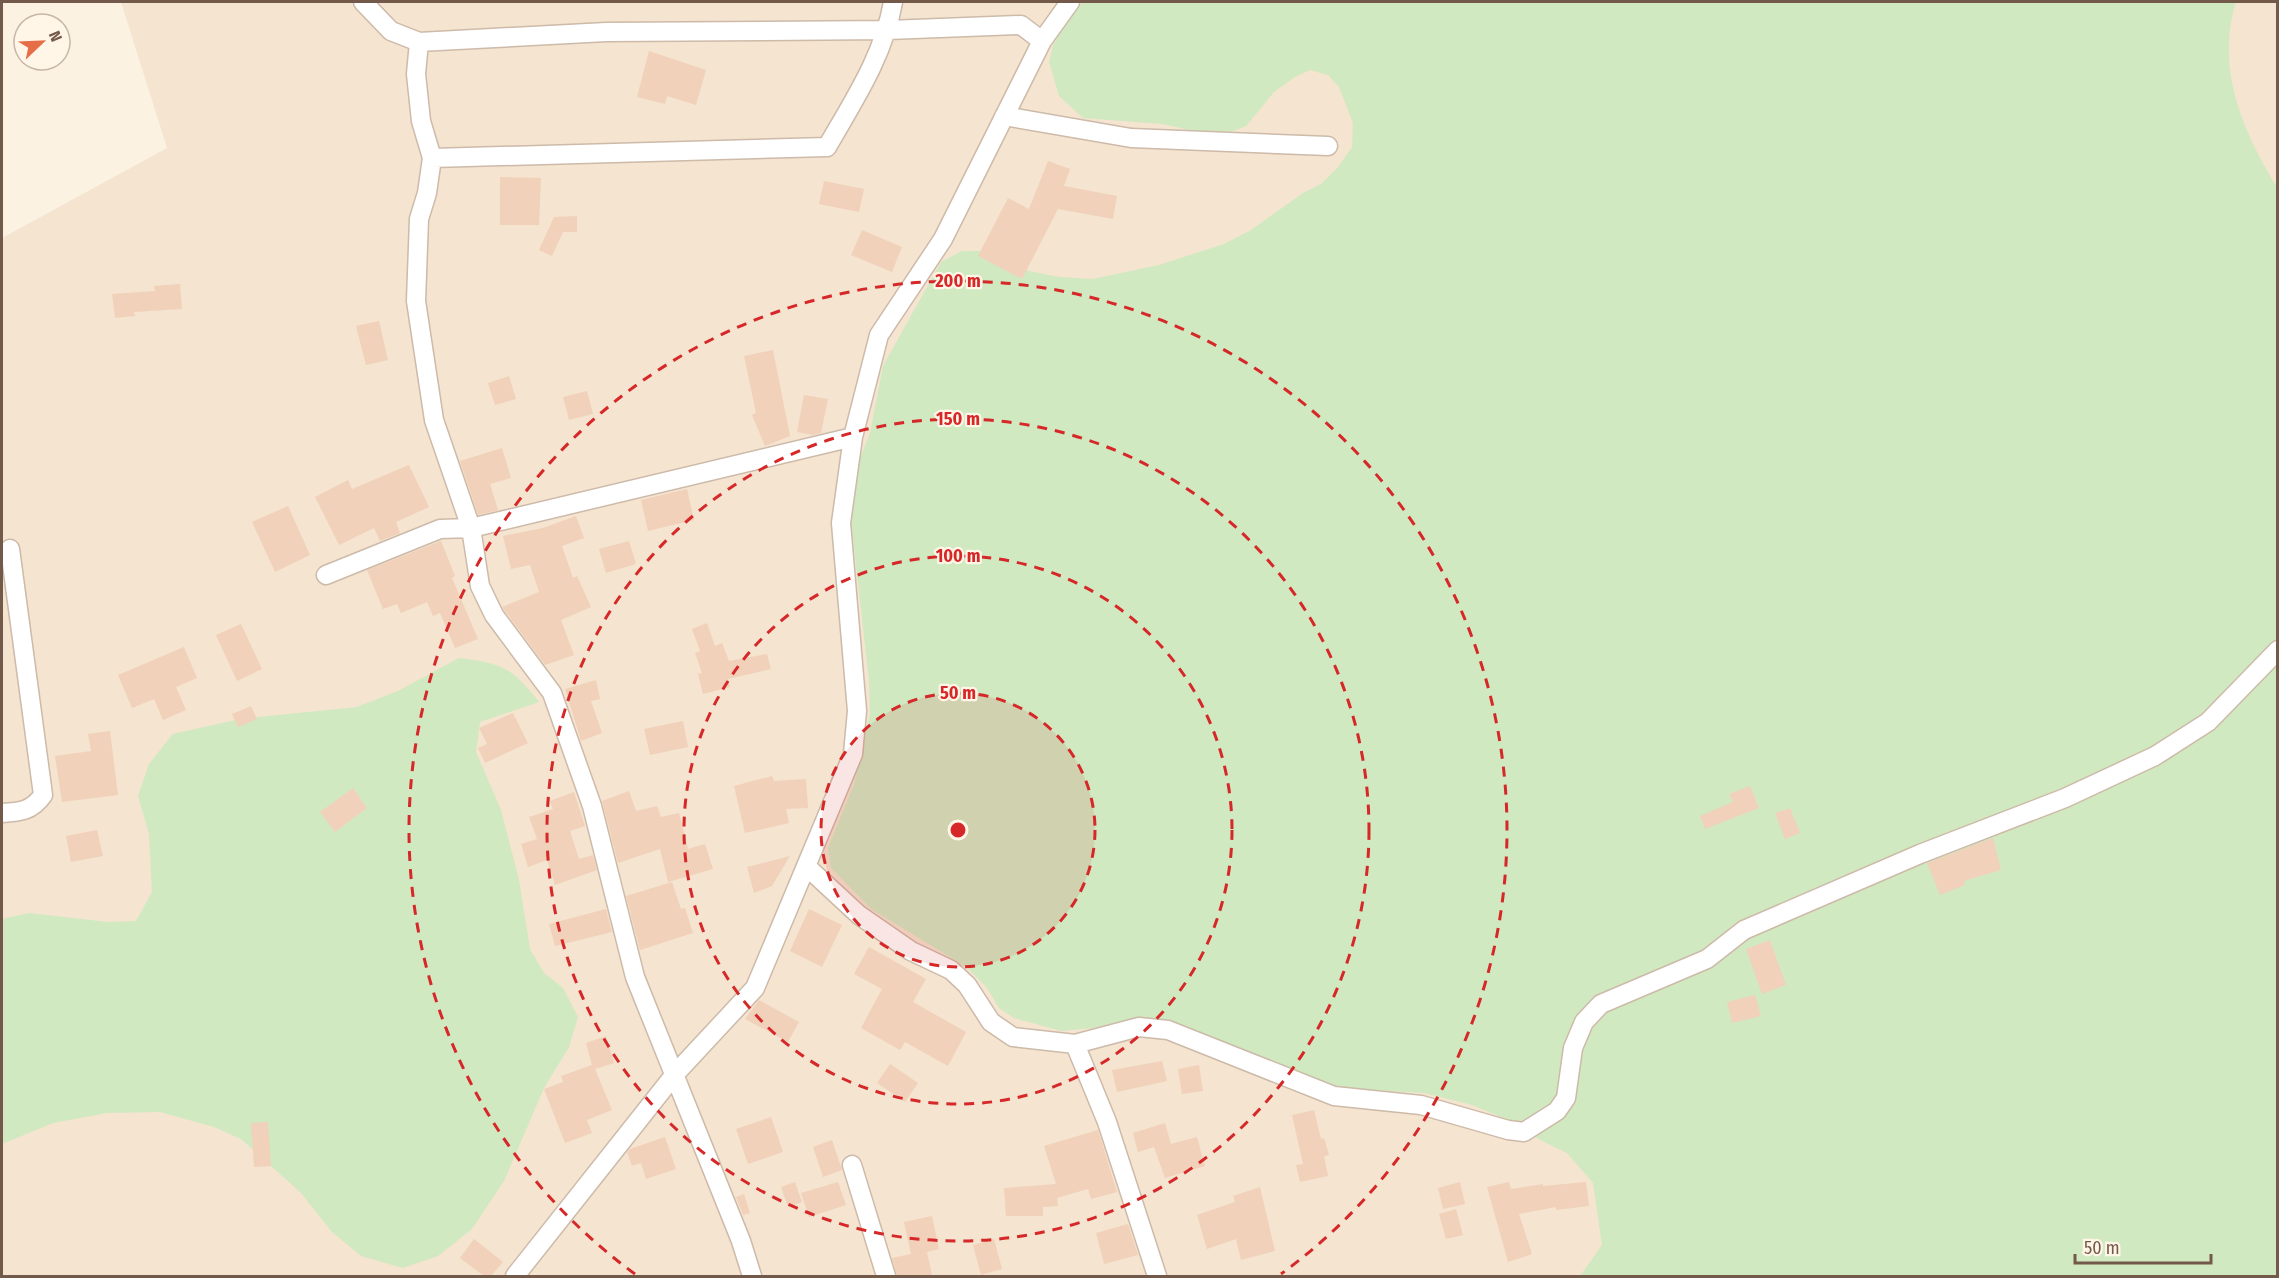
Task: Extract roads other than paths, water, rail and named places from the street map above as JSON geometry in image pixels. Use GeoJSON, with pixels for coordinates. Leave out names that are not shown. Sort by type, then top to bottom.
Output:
{"type":"FeatureCollection","features":[{"type":"Feature","properties":{"kind":"street"},"geometry":{"type":"LineString","coordinates":[[363,2],[391,32],[419,42],[606,32],[888,30],[1021,25],[1042,41]]}},
{"type":"Feature","properties":{"kind":"street"},"geometry":{"type":"LineString","coordinates":[[432,158],[827,147],[865,81],[888,30],[893,2]]}},
{"type":"Feature","properties":{"kind":"street"},"geometry":{"type":"LineString","coordinates":[[515,1276],[675,1074],[755,988],[853,754],[856,711],[841,523],[853,437],[879,335],[943,238],[1042,41],[1070,2]]}},
{"type":"Feature","properties":{"kind":"street"},"geometry":{"type":"LineString","coordinates":[[419,42],[416,74],[421,121],[432,158],[427,193],[418,219],[416,301],[434,420],[471,528],[480,586],[494,615],[552,693],[592,806],[635,977],[741,1241],[752,1276]]}},
{"type":"Feature","properties":{"kind":"street"},"geometry":{"type":"LineString","coordinates":[[1004,116],[1131,138],[1329,146]]}},
{"type":"Feature","properties":{"kind":"street"},"geometry":{"type":"LineString","coordinates":[[326,575],[440,529],[471,528],[853,437]]}},
{"type":"Feature","properties":{"kind":"street"},"geometry":{"type":"LineString","coordinates":[[2,813],[25,812],[37,804],[43,795],[10,549]]}},
{"type":"Feature","properties":{"kind":"street"},"geometry":{"type":"LineString","coordinates":[[806,866],[859,915],[911,951],[951,970],[967,985],[991,1022],[1012,1037],[1075,1044],[1139,1028],[1167,1030],[1334,1096],[1421,1105],[1508,1130],[1524,1132],[1557,1111],[1566,1098],[1573,1048],[1584,1022],[1601,1004],[1707,958],[1744,930],[1920,854],[2065,798],[2155,756],[2208,722],[2277,650]]}},
{"type":"Feature","properties":{"kind":"street"},"geometry":{"type":"LineString","coordinates":[[1075,1044],[1107,1122],[1157,1276]]}},
{"type":"Feature","properties":{"kind":"street"},"geometry":{"type":"LineString","coordinates":[[852,1165],[886,1276]]}}]}
